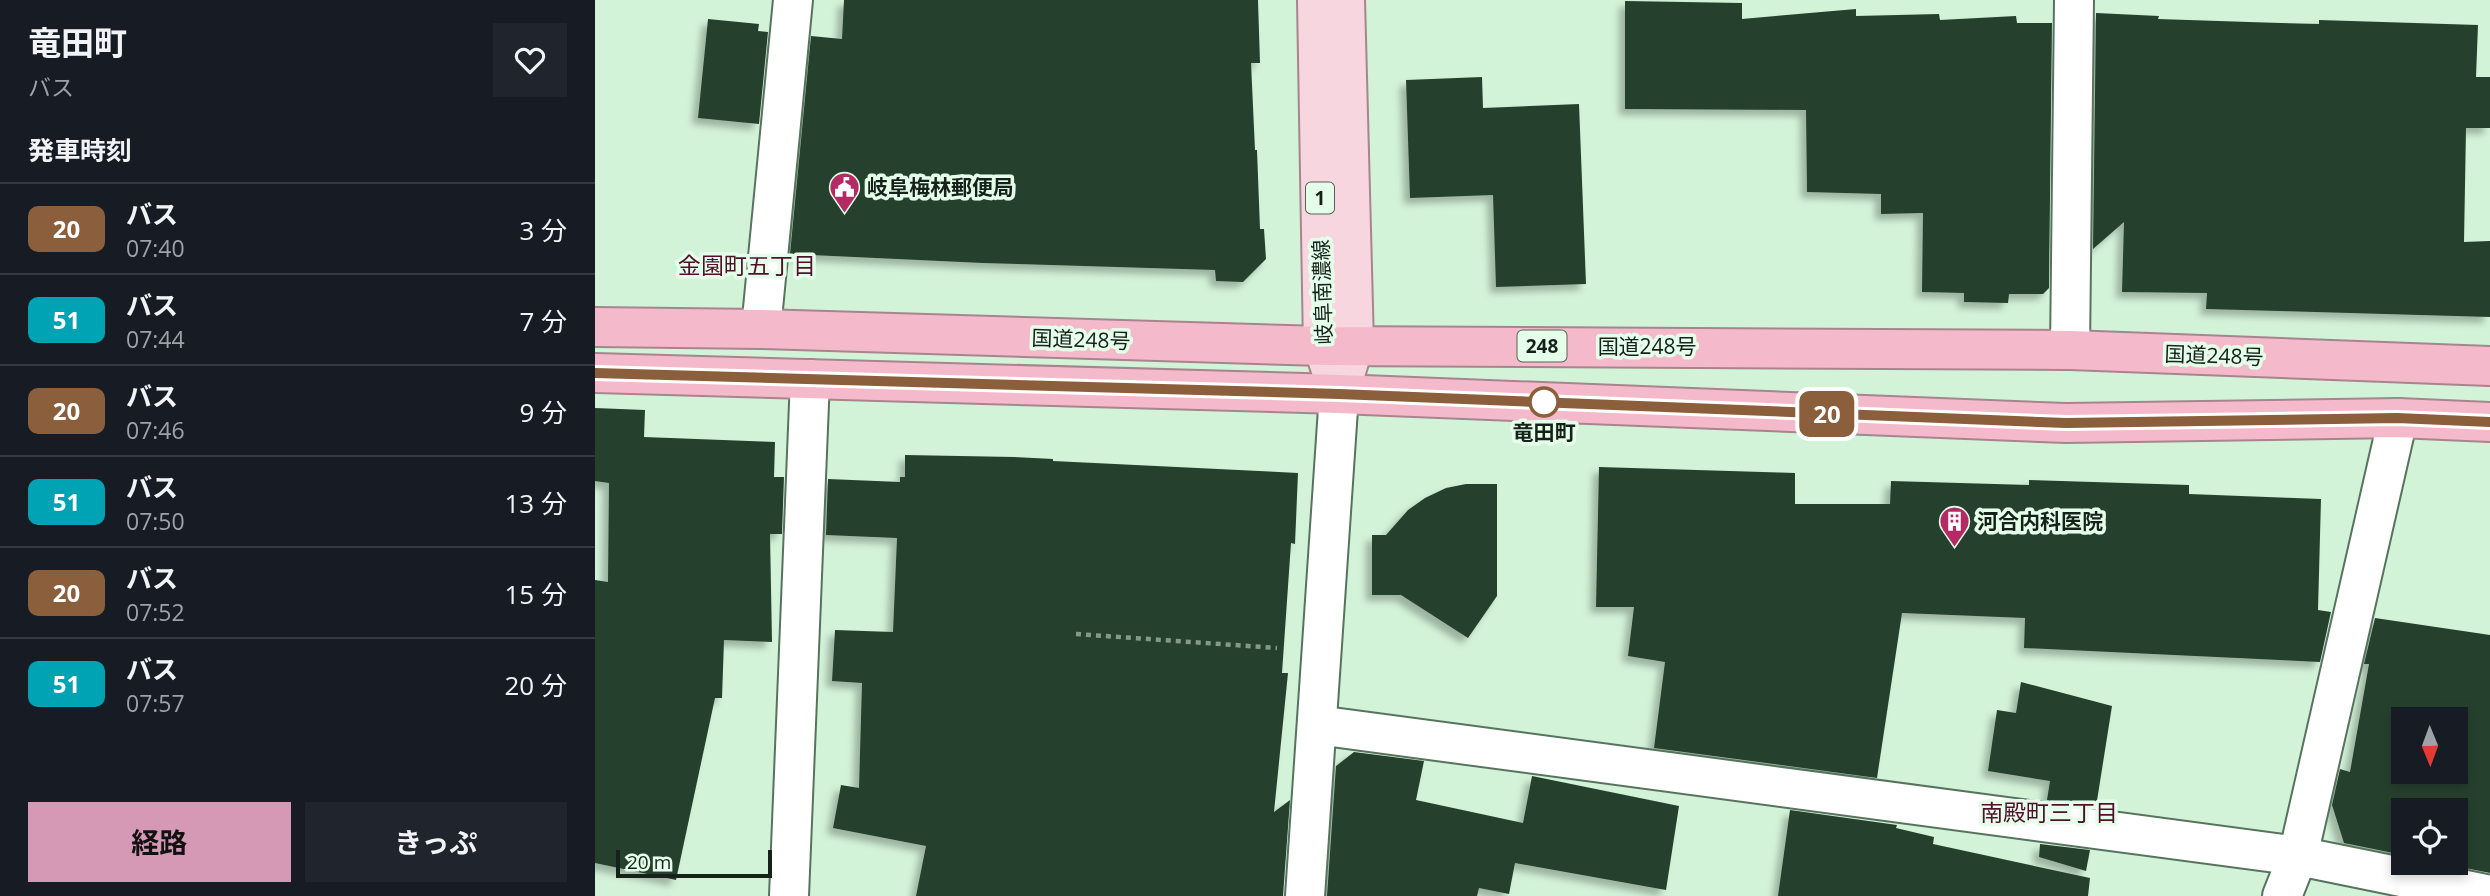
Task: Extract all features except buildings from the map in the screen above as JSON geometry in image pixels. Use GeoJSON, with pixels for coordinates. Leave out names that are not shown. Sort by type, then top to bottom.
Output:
{"type":"FeatureCollection","features":[{"type":"Feature","properties":{"kind":"highway","name":"国道248号"},"geometry":{"type":"LineString","coordinates":[[598,322],[1339,345],[2070,350],[2490,366]]}},
{"type":"Feature","properties":{"kind":"highway"},"geometry":{"type":"LineString","coordinates":[[595,373],[1339,394],[2066,423],[2397,418],[2490,422]]}},
{"type":"Feature","properties":{"kind":"main road","name":"岐阜南濃線"},"geometry":{"type":"LineString","coordinates":[[1317,0],[1339,345]]}},
{"type":"Feature","properties":{"kind":"main road","name":"岐阜南濃線"},"geometry":{"type":"LineString","coordinates":[[1339,394],[1345,0]]}},
{"type":"Feature","properties":{"kind":"street"},"geometry":{"type":"LineString","coordinates":[[761,329],[793,0]]}},
{"type":"Feature","properties":{"kind":"street"},"geometry":{"type":"LineString","coordinates":[[2070,350],[2074,0]]}},
{"type":"Feature","properties":{"kind":"street"},"geometry":{"type":"LineString","coordinates":[[789,896],[810,379]]}},
{"type":"Feature","properties":{"kind":"street"},"geometry":{"type":"LineString","coordinates":[[1305,896],[1339,394]]}},
{"type":"Feature","properties":{"kind":"street"},"geometry":{"type":"LineString","coordinates":[[2282,896],[2298,856],[2397,418]]}},
{"type":"Feature","properties":{"kind":"street"},"geometry":{"type":"LineString","coordinates":[[1317,724],[2298,856],[2490,895]]}},
{"type":"Feature","properties":{"kind":"path"},"geometry":{"type":"LineString","coordinates":[[1076,634],[1321,651]]}},
{"type":"Feature","properties":{"kind":"bus line","name":"20"},"geometry":{"type":"LineString","coordinates":[[595,373],[1339,394],[2066,423],[2397,418],[2490,422]]}},
{"type":"Feature","properties":{"kind":"place","name":"岐阜梅林郵便局"},"geometry":{"type":"Point","coordinates":[844,215]}},
{"type":"Feature","properties":{"kind":"place","name":"竜田町"},"geometry":{"type":"Point","coordinates":[1544,402]}},
{"type":"Feature","properties":{"kind":"place","name":"河合内科医院"},"geometry":{"type":"Point","coordinates":[1954,549]}},
{"type":"Feature","properties":{"kind":"district","name":"金園町五丁目"},"geometry":{"type":"Point","coordinates":[747,266]}},
{"type":"Feature","properties":{"kind":"district","name":"南殿町三丁目"},"geometry":{"type":"Point","coordinates":[2049,813]}}]}
